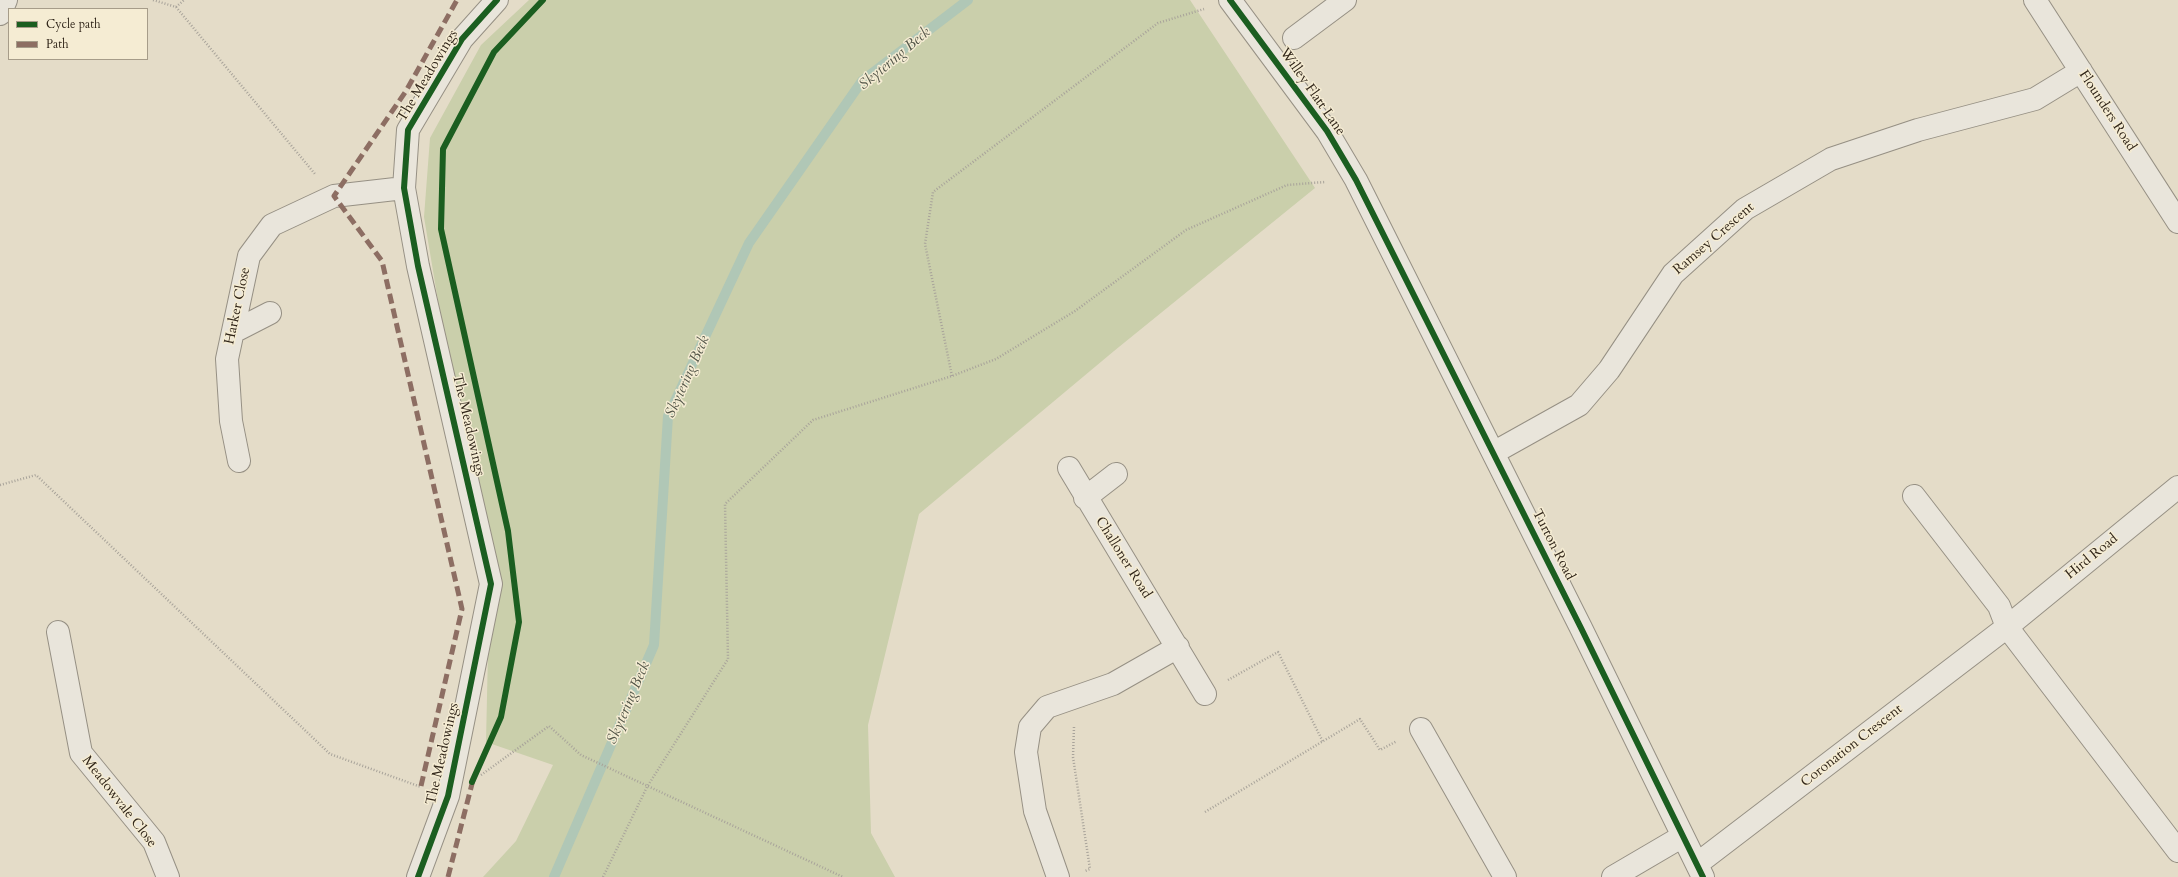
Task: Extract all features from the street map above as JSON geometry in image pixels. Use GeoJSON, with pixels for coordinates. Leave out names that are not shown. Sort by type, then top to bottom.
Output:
{"type":"FeatureCollection","features":[{"type":"Feature","properties":{"kind":"street"},"geometry":{"type":"LineString","coordinates":[[0,14],[6,0]]}},
{"type":"Feature","properties":{"kind":"street","name":"The Meadowings"},"geometry":{"type":"LineString","coordinates":[[418,877],[448,796],[491,584],[418,266],[404,188],[408,130],[462,39],[497,0]]}},
{"type":"Feature","properties":{"kind":"street"},"geometry":{"type":"LineString","coordinates":[[1294,38],[1345,0]]}},
{"type":"Feature","properties":{"kind":"street","name":"Flounders Road"},"geometry":{"type":"LineString","coordinates":[[2035,0],[2178,222]]}},
{"type":"Feature","properties":{"kind":"street","name":"Willey Flatt Lane"},"geometry":{"type":"LineString","coordinates":[[1230,1],[1327,131],[1356,180],[1378,224]]}},
{"type":"Feature","properties":{"kind":"street","name":"Ramsey Crescent"},"geometry":{"type":"LineString","coordinates":[[1493,453],[1579,405],[1609,370],[1673,274],[1744,208],[1831,159],[1918,130],[2035,99],[2080,71]]}},
{"type":"Feature","properties":{"kind":"street","name":"Harker Close"},"geometry":{"type":"LineString","coordinates":[[239,461],[231,421],[227,359],[249,256],[272,226],[334,196],[404,188]]}},
{"type":"Feature","properties":{"kind":"street","name":"Turton Road"},"geometry":{"type":"LineString","coordinates":[[1378,224],[1700,870]]}},
{"type":"Feature","properties":{"kind":"street"},"geometry":{"type":"LineString","coordinates":[[233,332],[270,313]]}},
{"type":"Feature","properties":{"kind":"street","name":"Challoner Road"},"geometry":{"type":"LineString","coordinates":[[1069,468],[1085,498],[1178,647],[1205,694]]}},
{"type":"Feature","properties":{"kind":"street"},"geometry":{"type":"LineString","coordinates":[[1085,498],[1116,474]]}},
{"type":"Feature","properties":{"kind":"street","name":"Hird Road"},"geometry":{"type":"LineString","coordinates":[[2007,627],[2178,487]]}},
{"type":"Feature","properties":{"kind":"street"},"geometry":{"type":"LineString","coordinates":[[1914,496],[1999,606],[2007,627],[2178,851]]}},
{"type":"Feature","properties":{"kind":"street","name":"Coronation Crescent"},"geometry":{"type":"LineString","coordinates":[[1700,870],[2007,627]]}},
{"type":"Feature","properties":{"kind":"street","name":"Meadowvale Close"},"geometry":{"type":"LineString","coordinates":[[58,632],[81,753],[154,842],[168,877]]}},
{"type":"Feature","properties":{"kind":"street"},"geometry":{"type":"LineString","coordinates":[[1058,877],[1035,811],[1026,752],[1030,727],[1047,707],[1113,684],[1178,647]]}},
{"type":"Feature","properties":{"kind":"street"},"geometry":{"type":"LineString","coordinates":[[1420,729],[1505,877]]}},
{"type":"Feature","properties":{"kind":"street"},"geometry":{"type":"LineString","coordinates":[[1613,877],[1683,836]]}},
{"type":"Feature","properties":{"kind":"path"},"geometry":{"type":"LineString","coordinates":[[152,0],[176,7],[334,196]]}},
{"type":"Feature","properties":{"kind":"path"},"geometry":{"type":"LineString","coordinates":[[176,7],[184,0]]}},
{"type":"Feature","properties":{"kind":"path"},"geometry":{"type":"LineString","coordinates":[[952,376],[926,244],[933,192],[1158,23],[1230,1]]}},
{"type":"Feature","properties":{"kind":"path"},"geometry":{"type":"LineString","coordinates":[[603,877],[647,787],[728,659],[725,504],[813,420],[952,376],[996,360],[1075,311],[1186,230],[1287,185],[1356,180]]}},
{"type":"Feature","properties":{"kind":"path"},"geometry":{"type":"LineString","coordinates":[[0,485],[36,475],[330,754],[448,796],[472,782],[549,726],[581,755],[843,877]]}},
{"type":"Feature","properties":{"kind":"path"},"geometry":{"type":"LineString","coordinates":[[1205,694],[1278,652],[1323,742]]}},
{"type":"Feature","properties":{"kind":"path"},"geometry":{"type":"LineString","coordinates":[[1076,697],[1073,756],[1090,869],[1084,872]]}},
{"type":"Feature","properties":{"kind":"path"},"geometry":{"type":"LineString","coordinates":[[1205,812],[1360,719],[1380,750],[1420,729]]}},
{"type":"Feature","properties":{"kind":"green space"},"geometry":{"type":"Polygon","coordinates":[[[529,0],[1190,0],[1315,188],[1114,351],[919,514],[868,725],[871,833],[895,877],[483,877],[516,841],[553,765],[486,742],[489,606],[424,217],[430,138],[481,45],[529,0]]]}},
{"type":"Feature","properties":{"kind":"waterway","name":"Skytering Beck"},"geometry":{"type":"LineString","coordinates":[[554,877],[654,645],[668,416],[749,243],[862,81],[968,0]]}},
{"type":"Feature","properties":{"kind":"marked path"},"geometry":{"type":"LineString","coordinates":[[421,786],[462,609],[382,261],[334,196],[406,91],[457,0]]}},
{"type":"Feature","properties":{"kind":"marked path"},"geometry":{"type":"LineString","coordinates":[[448,877],[473,780]]}},
{"type":"Feature","properties":{"kind":"cycle path"},"geometry":{"type":"LineString","coordinates":[[418,877],[448,796],[491,584],[418,266],[404,188],[408,130],[462,39],[497,0]]}},
{"type":"Feature","properties":{"kind":"cycle path"},"geometry":{"type":"LineString","coordinates":[[472,782],[501,717],[519,622],[508,531],[441,229],[443,149],[494,52],[543,0]]}},
{"type":"Feature","properties":{"kind":"cycle path"},"geometry":{"type":"LineString","coordinates":[[1230,0],[1327,131],[1356,180],[1581,628],[1703,877]]}}]}
